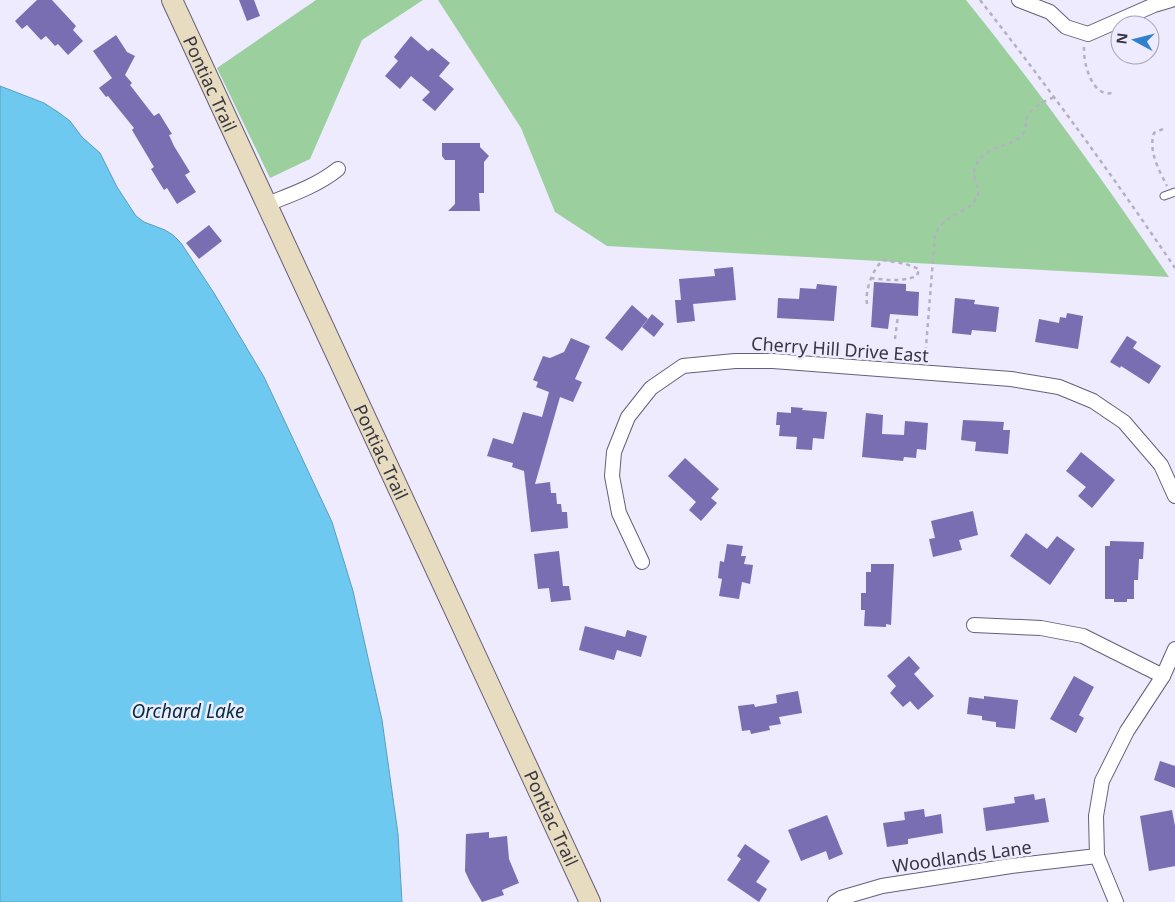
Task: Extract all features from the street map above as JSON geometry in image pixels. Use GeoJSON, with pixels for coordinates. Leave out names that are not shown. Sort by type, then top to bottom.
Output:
{"type":"FeatureCollection","features":[{"type":"Feature","properties":{"kind":"main road","name":"Pontiac Trail"},"geometry":{"type":"LineString","coordinates":[[172,0],[265,206],[317,313],[590,902]]}},
{"type":"Feature","properties":{"kind":"street"},"geometry":{"type":"LineString","coordinates":[[1018,0],[1050,12],[1066,27],[1088,34],[1153,3],[1171,0]]}},
{"type":"Feature","properties":{"kind":"street"},"geometry":{"type":"LineString","coordinates":[[265,206],[327,178],[338,169]]}},
{"type":"Feature","properties":{"kind":"street","name":"Cherry Hill Drive East"},"geometry":{"type":"LineString","coordinates":[[642,562],[618,513],[612,476],[614,452],[628,417],[650,388],[684,366],[735,361],[773,361],[1058,386],[1092,401],[1124,422],[1161,465],[1175,496]]}},
{"type":"Feature","properties":{"kind":"street"},"geometry":{"type":"LineString","coordinates":[[974,625],[1041,628],[1083,636],[1164,676]]}},
{"type":"Feature","properties":{"kind":"street"},"geometry":{"type":"LineString","coordinates":[[1116,902],[1097,856],[1096,816],[1102,781],[1127,731],[1164,676],[1175,649]]}},
{"type":"Feature","properties":{"kind":"street","name":"Woodlands Lane"},"geometry":{"type":"LineString","coordinates":[[835,902],[841,898],[882,886],[1011,866],[1097,856]]}},
{"type":"Feature","properties":{"kind":"path"},"geometry":{"type":"LineString","coordinates":[[980,0],[1119,185],[1175,268]]}},
{"type":"Feature","properties":{"kind":"path"},"geometry":{"type":"LineString","coordinates":[[1088,34],[1084,50],[1087,70],[1092,81],[1103,93],[1115,92]]}},
{"type":"Feature","properties":{"kind":"path"},"geometry":{"type":"LineString","coordinates":[[924,373],[935,235],[938,227],[942,222],[968,207],[977,197],[974,174],[980,158],[1019,138],[1026,131],[1027,116],[1031,110],[1054,96]]}},
{"type":"Feature","properties":{"kind":"path"},"geometry":{"type":"LineString","coordinates":[[1162,129],[1154,133],[1152,148],[1158,168],[1170,194]]}},
{"type":"Feature","properties":{"kind":"path"},"geometry":{"type":"LineString","coordinates":[[867,304],[866,297],[871,278],[877,265],[883,260],[906,264],[919,269],[917,276],[909,279],[902,278],[899,282],[871,278]]}},
{"type":"Feature","properties":{"kind":"path"},"geometry":{"type":"LineString","coordinates":[[895,339],[898,314]]}},
{"type":"Feature","properties":{"kind":"green space"},"geometry":{"type":"Polygon","coordinates":[[[316,0],[423,0],[362,40],[310,159],[270,178],[217,68],[316,0]]]}},
{"type":"Feature","properties":{"kind":"green space"},"geometry":{"type":"Polygon","coordinates":[[[438,0],[966,0],[1070,136],[1169,277],[607,246],[555,212],[521,128],[438,0]]]}},
{"type":"Feature","properties":{"kind":"water","name":"Orchard Lake"},"geometry":{"type":"Polygon","coordinates":[[[0,86],[44,103],[58,112],[70,121],[82,137],[100,153],[117,187],[136,216],[144,222],[165,230],[181,243],[214,293],[264,377],[332,522],[353,591],[382,720],[398,834],[402,902],[0,902],[0,86]]]}},
{"type":"Feature","properties":{"kind":"building"},"geometry":{"type":"Polygon","coordinates":[[[37,0],[52,0],[76,26],[73,30],[83,41],[68,55],[58,44],[55,46],[46,36],[41,40],[27,25],[22,29],[15,21],[37,0]]]}},
{"type":"Feature","properties":{"kind":"building"},"geometry":{"type":"Polygon","coordinates":[[[239,0],[254,0],[260,16],[247,21],[239,0]]]}},
{"type":"Feature","properties":{"kind":"building"},"geometry":{"type":"Polygon","coordinates":[[[116,35],[127,52],[135,56],[125,75],[132,83],[130,85],[154,116],[159,113],[172,134],[169,135],[174,146],[190,172],[185,175],[196,192],[177,204],[167,188],[164,190],[151,169],[154,167],[132,130],[134,128],[108,96],[106,97],[99,88],[112,78],[93,51],[116,35]]]}},
{"type":"Feature","properties":{"kind":"building"},"geometry":{"type":"Polygon","coordinates":[[[411,36],[428,51],[432,48],[450,63],[439,76],[454,89],[435,111],[422,100],[430,92],[411,76],[400,89],[385,76],[398,61],[394,57],[411,36]]]}},
{"type":"Feature","properties":{"kind":"building"},"geometry":{"type":"Polygon","coordinates":[[[442,143],[480,143],[480,147],[489,156],[484,162],[484,193],[479,193],[480,211],[448,211],[455,204],[455,160],[445,160],[442,156],[442,143]]]}},
{"type":"Feature","properties":{"kind":"building"},"geometry":{"type":"Polygon","coordinates":[[[209,225],[222,241],[199,259],[186,243],[209,225]]]}},
{"type":"Feature","properties":{"kind":"building"},"geometry":{"type":"Polygon","coordinates":[[[733,267],[736,300],[693,304],[695,321],[677,323],[675,300],[681,300],[679,279],[715,276],[714,269],[733,267]]]}},
{"type":"Feature","properties":{"kind":"building"},"geometry":{"type":"Polygon","coordinates":[[[874,282],[906,284],[906,291],[919,292],[918,316],[890,314],[888,329],[871,327],[874,282]]]}},
{"type":"Feature","properties":{"kind":"building"},"geometry":{"type":"Polygon","coordinates":[[[817,284],[837,286],[834,321],[777,318],[778,298],[799,299],[800,288],[816,289],[817,284]]]}},
{"type":"Feature","properties":{"kind":"building"},"geometry":{"type":"Polygon","coordinates":[[[955,298],[975,300],[974,304],[999,307],[996,332],[972,330],[971,335],[952,333],[955,298]]]}},
{"type":"Feature","properties":{"kind":"building"},"geometry":{"type":"Polygon","coordinates":[[[632,305],[648,319],[622,351],[605,338],[632,305]]]}},
{"type":"Feature","properties":{"kind":"building"},"geometry":{"type":"Polygon","coordinates":[[[1067,313],[1083,316],[1078,349],[1035,342],[1039,319],[1059,323],[1060,317],[1066,318],[1067,313]]]}},
{"type":"Feature","properties":{"kind":"building"},"geometry":{"type":"Polygon","coordinates":[[[652,314],[664,324],[654,337],[642,327],[652,314]]]}},
{"type":"Feature","properties":{"kind":"building"},"geometry":{"type":"Polygon","coordinates":[[[1127,336],[1137,342],[1133,348],[1161,366],[1149,384],[1121,366],[1120,368],[1110,362],[1127,336]]]}},
{"type":"Feature","properties":{"kind":"building"},"geometry":{"type":"Polygon","coordinates":[[[571,338],[590,346],[575,379],[582,382],[573,402],[560,397],[535,484],[550,482],[551,493],[556,493],[557,504],[561,504],[562,512],[567,512],[568,528],[531,532],[524,471],[512,467],[513,463],[487,456],[493,438],[513,444],[523,412],[542,417],[549,392],[536,387],[538,382],[533,380],[543,356],[550,358],[564,352],[571,338]]]}},
{"type":"Feature","properties":{"kind":"building"},"geometry":{"type":"Polygon","coordinates":[[[791,407],[827,412],[824,439],[813,438],[812,450],[796,449],[797,437],[779,436],[780,425],[776,425],[777,412],[791,413],[791,407]]]}},
{"type":"Feature","properties":{"kind":"building"},"geometry":{"type":"Polygon","coordinates":[[[866,413],[883,415],[882,434],[904,435],[905,421],[928,423],[926,450],[917,449],[916,458],[904,457],[903,461],[862,457],[866,413]]]}},
{"type":"Feature","properties":{"kind":"building"},"geometry":{"type":"Polygon","coordinates":[[[963,420],[1004,422],[1003,430],[1010,430],[1008,454],[975,451],[976,442],[961,440],[963,420]]]}},
{"type":"Feature","properties":{"kind":"building"},"geometry":{"type":"Polygon","coordinates":[[[1081,452],[1115,480],[1092,508],[1078,496],[1086,487],[1066,471],[1081,452]]]}},
{"type":"Feature","properties":{"kind":"building"},"geometry":{"type":"Polygon","coordinates":[[[685,458],[719,489],[711,498],[717,503],[701,521],[689,510],[696,502],[668,476],[685,458]]]}},
{"type":"Feature","properties":{"kind":"building"},"geometry":{"type":"Polygon","coordinates":[[[973,511],[978,535],[959,540],[962,550],[933,557],[929,539],[935,538],[931,521],[973,511]]]}},
{"type":"Feature","properties":{"kind":"building"},"geometry":{"type":"Polygon","coordinates":[[[1026,533],[1047,549],[1057,536],[1075,549],[1050,585],[1010,556],[1026,533]]]}},
{"type":"Feature","properties":{"kind":"building"},"geometry":{"type":"Polygon","coordinates":[[[1110,541],[1144,542],[1143,559],[1139,559],[1138,580],[1134,580],[1134,599],[1127,599],[1127,602],[1114,602],[1114,599],[1105,599],[1105,546],[1110,546],[1110,541]]]}},
{"type":"Feature","properties":{"kind":"building"},"geometry":{"type":"Polygon","coordinates":[[[727,544],[743,546],[741,556],[746,556],[744,564],[753,565],[750,584],[742,582],[739,599],[719,596],[722,579],[718,578],[720,561],[724,562],[727,544]]]}},
{"type":"Feature","properties":{"kind":"building"},"geometry":{"type":"Polygon","coordinates":[[[559,551],[563,586],[569,586],[571,600],[551,602],[549,588],[538,589],[534,554],[559,551]]]}},
{"type":"Feature","properties":{"kind":"building"},"geometry":{"type":"Polygon","coordinates":[[[871,564],[894,564],[891,625],[886,624],[886,627],[864,626],[865,610],[861,610],[861,593],[866,593],[866,572],[871,572],[871,564]]]}},
{"type":"Feature","properties":{"kind":"building"},"geometry":{"type":"Polygon","coordinates":[[[585,626],[625,637],[627,630],[647,636],[641,657],[617,650],[614,660],[579,650],[585,626]]]}},
{"type":"Feature","properties":{"kind":"building"},"geometry":{"type":"Polygon","coordinates":[[[909,656],[920,668],[914,674],[934,696],[918,710],[910,701],[903,707],[890,693],[896,686],[887,676],[909,656]]]}},
{"type":"Feature","properties":{"kind":"building"},"geometry":{"type":"Polygon","coordinates":[[[1074,676],[1094,687],[1079,715],[1084,718],[1076,733],[1050,719],[1074,676]]]}},
{"type":"Feature","properties":{"kind":"building"},"geometry":{"type":"Polygon","coordinates":[[[798,691],[802,713],[779,717],[781,724],[769,726],[770,730],[751,734],[750,730],[742,731],[738,706],[754,704],[755,707],[777,703],[776,695],[798,691]]]}},
{"type":"Feature","properties":{"kind":"building"},"geometry":{"type":"Polygon","coordinates":[[[984,696],[1018,700],[1015,729],[996,727],[996,722],[982,720],[982,716],[967,714],[969,697],[984,699],[984,696]]]}},
{"type":"Feature","properties":{"kind":"building"},"geometry":{"type":"Polygon","coordinates":[[[1160,761],[1175,766],[1175,788],[1154,780],[1160,761]]]}},
{"type":"Feature","properties":{"kind":"building"},"geometry":{"type":"Polygon","coordinates":[[[1034,794],[1035,800],[1045,798],[1049,822],[986,831],[983,808],[1015,803],[1014,797],[1034,794]]]}},
{"type":"Feature","properties":{"kind":"building"},"geometry":{"type":"Polygon","coordinates":[[[924,809],[925,817],[941,814],[943,833],[908,839],[908,844],[887,847],[883,823],[905,820],[904,812],[924,809]]]}},
{"type":"Feature","properties":{"kind":"building"},"geometry":{"type":"Polygon","coordinates":[[[1172,810],[1175,826],[1175,866],[1149,871],[1140,816],[1172,810]]]}},
{"type":"Feature","properties":{"kind":"building"},"geometry":{"type":"Polygon","coordinates":[[[827,815],[843,854],[829,860],[826,851],[801,861],[788,830],[827,815]]]}},
{"type":"Feature","properties":{"kind":"building"},"geometry":{"type":"Polygon","coordinates":[[[489,832],[489,838],[507,836],[509,859],[519,883],[502,890],[504,895],[482,902],[465,871],[466,834],[489,832]]]}},
{"type":"Feature","properties":{"kind":"building"},"geometry":{"type":"Polygon","coordinates":[[[745,844],[770,861],[756,882],[767,889],[759,902],[727,880],[741,859],[737,856],[745,844]]]}}]}
